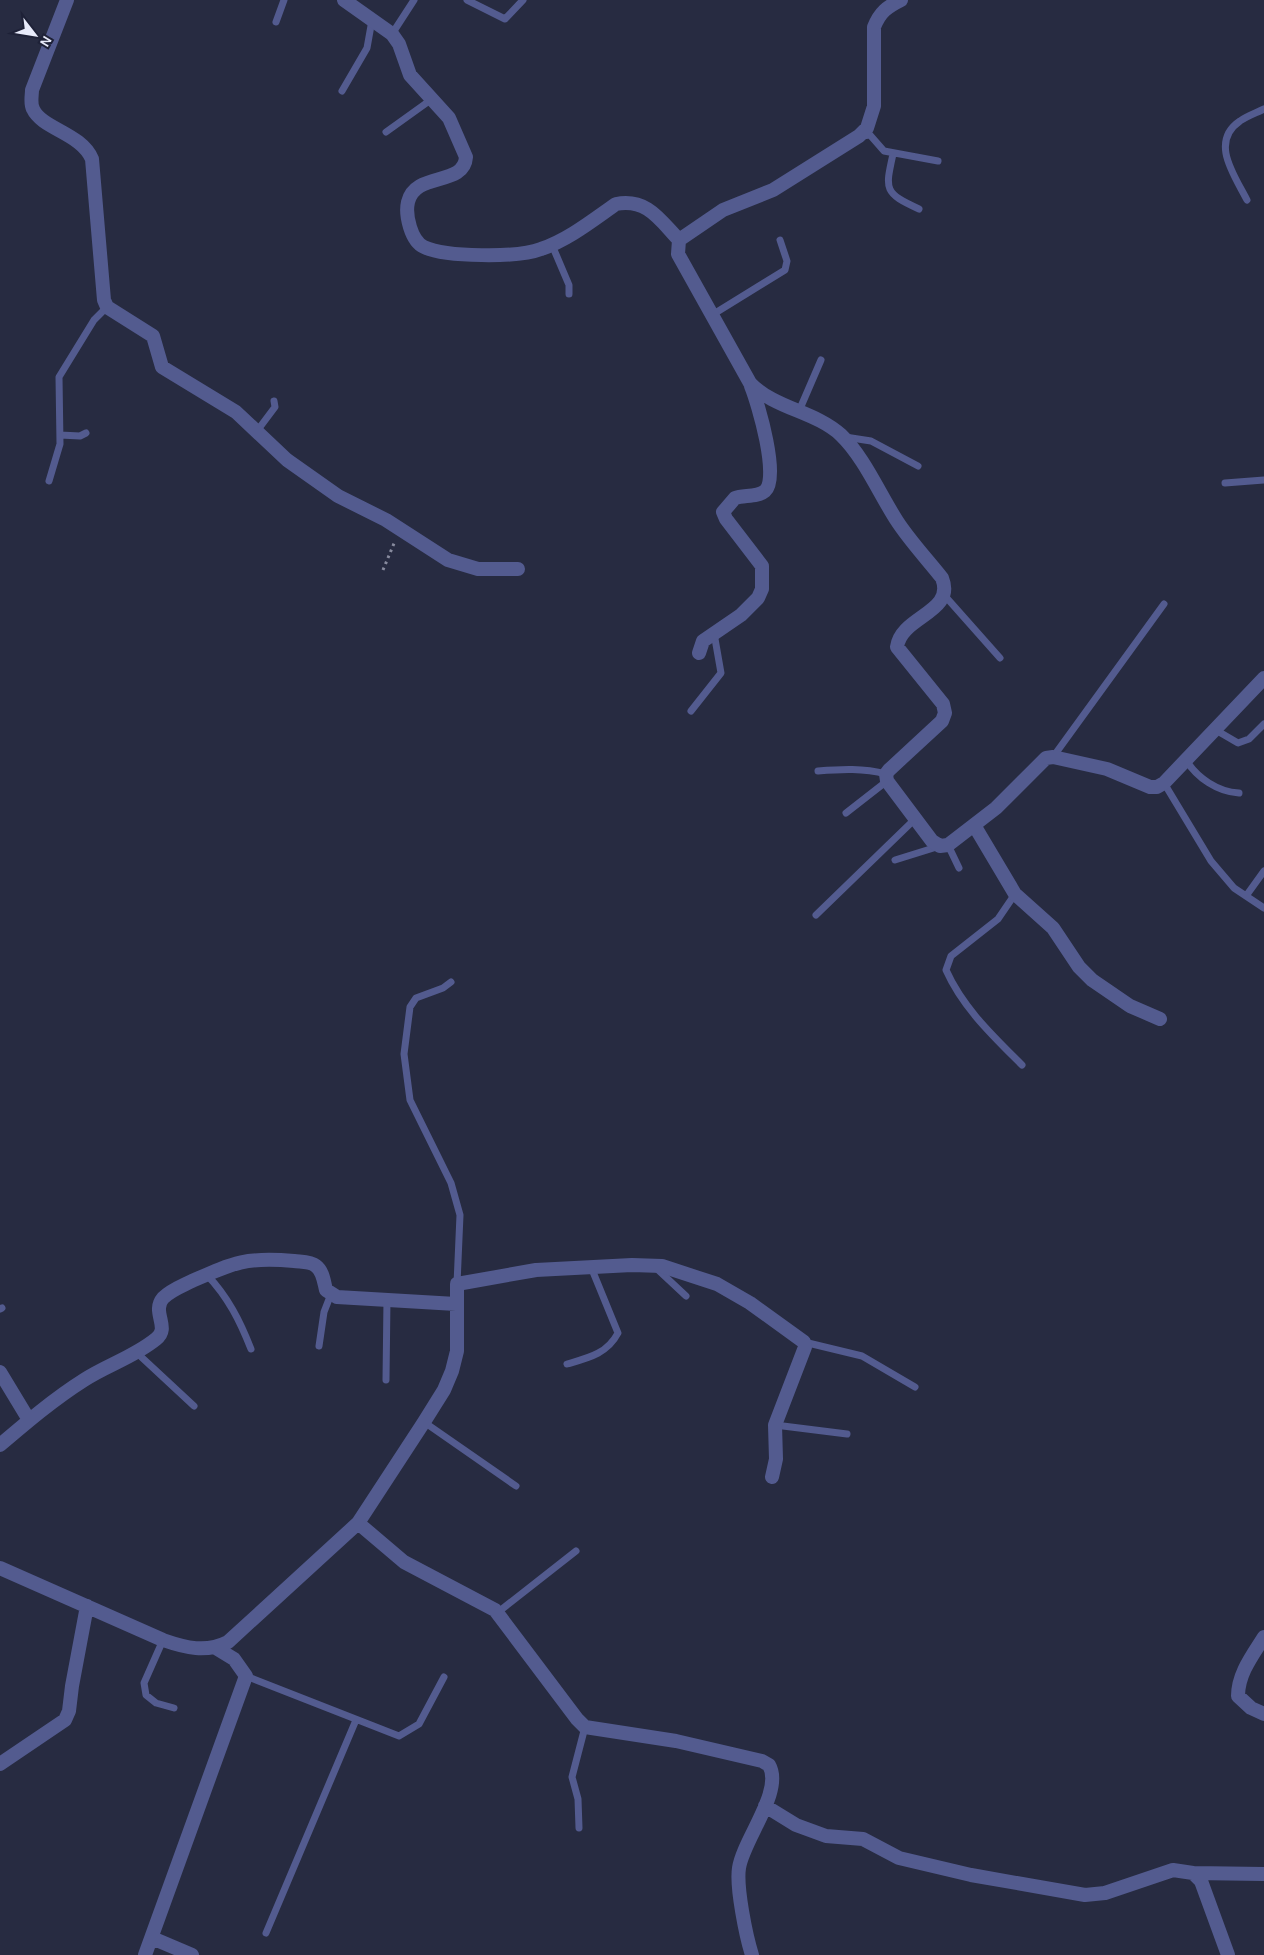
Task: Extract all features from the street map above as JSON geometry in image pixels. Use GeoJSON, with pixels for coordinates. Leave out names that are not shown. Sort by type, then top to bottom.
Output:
{"type":"FeatureCollection","features":[{"type":"Feature","properties":{"kind":"street"},"geometry":{"type":"LineString","coordinates":[[68,0],[32,90],[31,101],[33,110],[39,116],[81,143],[88,149],[92,158],[104,300],[107,307],[153,336],[162,366],[236,412],[287,460],[338,496],[401,529],[448,560],[462,566],[478,569],[518,569]]}},
{"type":"Feature","properties":{"kind":"street"},"geometry":{"type":"LineString","coordinates":[[344,0],[392,34],[399,44],[410,75],[454,126],[466,157],[466,164],[458,173],[424,182],[411,194],[408,202],[408,213],[414,236],[418,242],[432,249],[484,255],[532,252],[552,245],[616,204],[628,202],[640,204],[650,210],[679,240],[678,254],[750,383],[760,411],[768,450],[769,485],[765,491],[759,494],[735,498],[723,512],[762,566],[762,589],[758,598],[741,615],[703,641],[699,652]]}},
{"type":"Feature","properties":{"kind":"street"},"geometry":{"type":"LineString","coordinates":[[679,240],[723,210],[773,190],[859,136],[867,128],[874,106],[874,27],[878,15],[887,7],[901,0]]}},
{"type":"Feature","properties":{"kind":"street"},"geometry":{"type":"LineString","coordinates":[[750,383],[769,398],[818,420],[842,436],[853,449],[904,530],[942,578],[946,586],[945,596],[940,603],[902,632],[897,646],[943,704],[945,713],[942,721],[887,778],[932,841],[944,846],[1000,804],[1039,762],[1053,757],[1108,769],[1150,787],[1157,787],[1164,783],[1264,678]]}},
{"type":"Feature","properties":{"kind":"street"},"geometry":{"type":"LineString","coordinates":[[974,825],[1015,894],[1053,928],[1080,967],[1092,980],[1130,1006],[1160,1019]]}},
{"type":"Feature","properties":{"kind":"street"},"geometry":{"type":"LineString","coordinates":[[0,1445],[28,1420],[85,1379],[137,1353],[162,1333],[157,1311],[163,1298],[172,1291],[228,1265],[261,1258],[310,1263],[321,1272],[326,1290],[338,1297],[456,1304]]}},
{"type":"Feature","properties":{"kind":"street"},"geometry":{"type":"LineString","coordinates":[[216,1648],[242,1631],[358,1523],[444,1390],[452,1371],[457,1351],[457,1284],[536,1270],[653,1266],[690,1273],[717,1284],[750,1303],[804,1342],[805,1347],[780,1406],[775,1425],[776,1460],[772,1477]]}},
{"type":"Feature","properties":{"kind":"street"},"geometry":{"type":"LineString","coordinates":[[0,1372],[28,1420]]}},
{"type":"Feature","properties":{"kind":"street"},"geometry":{"type":"LineString","coordinates":[[358,1523],[404,1562],[484,1603],[497,1613],[576,1720],[585,1727],[594,1730],[676,1741],[762,1761],[769,1765],[773,1779],[765,1806],[739,1868],[738,1882],[752,1955]]}},
{"type":"Feature","properties":{"kind":"street"},"geometry":{"type":"LineString","coordinates":[[0,1568],[163,1640],[190,1648],[216,1648],[234,1659],[246,1676],[145,1955]]}},
{"type":"Feature","properties":{"kind":"street"},"geometry":{"type":"LineString","coordinates":[[0,1764],[65,1720],[69,1711],[87,1606]]}},
{"type":"Feature","properties":{"kind":"street"},"geometry":{"type":"LineString","coordinates":[[1264,1637],[1245,1667],[1238,1686],[1238,1696],[1251,1708],[1264,1714]]}},
{"type":"Feature","properties":{"kind":"street"},"geometry":{"type":"LineString","coordinates":[[765,1806],[796,1825],[826,1836],[855,1837],[899,1858],[971,1875],[1095,1896],[1173,1870],[1193,1873],[1264,1874]]}},
{"type":"Feature","properties":{"kind":"street"},"geometry":{"type":"LineString","coordinates":[[1193,1873],[1201,1881],[1228,1955]]}},
{"type":"Feature","properties":{"kind":"street"},"geometry":{"type":"LineString","coordinates":[[152,1938],[192,1955]]}},
{"type":"Feature","properties":{"kind":"lane"},"geometry":{"type":"LineString","coordinates":[[276,22],[284,0]]}},
{"type":"Feature","properties":{"kind":"lane"},"geometry":{"type":"LineString","coordinates":[[392,34],[414,0]]}},
{"type":"Feature","properties":{"kind":"lane"},"geometry":{"type":"LineString","coordinates":[[468,0],[504,19],[523,0]]}},
{"type":"Feature","properties":{"kind":"lane"},"geometry":{"type":"LineString","coordinates":[[342,91],[367,48],[372,19]]}},
{"type":"Feature","properties":{"kind":"lane"},"geometry":{"type":"LineString","coordinates":[[386,132],[432,99]]}},
{"type":"Feature","properties":{"kind":"lane"},"geometry":{"type":"LineString","coordinates":[[1247,200],[1225,156],[1227,136],[1238,122],[1264,109]]}},
{"type":"Feature","properties":{"kind":"lane"},"geometry":{"type":"LineString","coordinates":[[859,136],[870,135],[883,150],[892,154],[938,161]]}},
{"type":"Feature","properties":{"kind":"lane"},"geometry":{"type":"LineString","coordinates":[[892,154],[887,185],[890,191],[902,201],[919,209]]}},
{"type":"Feature","properties":{"kind":"lane"},"geometry":{"type":"LineString","coordinates":[[712,315],[784,270],[787,261],[780,240]]}},
{"type":"Feature","properties":{"kind":"lane"},"geometry":{"type":"LineString","coordinates":[[552,245],[569,284],[569,294]]}},
{"type":"Feature","properties":{"kind":"lane"},"geometry":{"type":"LineString","coordinates":[[49,481],[60,444],[59,377],[94,320],[107,307]]}},
{"type":"Feature","properties":{"kind":"lane"},"geometry":{"type":"LineString","coordinates":[[800,411],[821,360]]}},
{"type":"Feature","properties":{"kind":"lane"},"geometry":{"type":"LineString","coordinates":[[257,431],[275,408],[274,401]]}},
{"type":"Feature","properties":{"kind":"lane"},"geometry":{"type":"LineString","coordinates":[[60,435],[80,436],[86,433]]}},
{"type":"Feature","properties":{"kind":"lane"},"geometry":{"type":"LineString","coordinates":[[842,436],[871,441],[918,466]]}},
{"type":"Feature","properties":{"kind":"lane"},"geometry":{"type":"LineString","coordinates":[[1225,483],[1264,480]]}},
{"type":"Feature","properties":{"kind":"lane"},"geometry":{"type":"LineString","coordinates":[[945,596],[1000,658]]}},
{"type":"Feature","properties":{"kind":"lane"},"geometry":{"type":"LineString","coordinates":[[1053,757],[1164,604]]}},
{"type":"Feature","properties":{"kind":"lane"},"geometry":{"type":"LineString","coordinates":[[691,711],[721,673],[714,632]]}},
{"type":"Feature","properties":{"kind":"lane"},"geometry":{"type":"LineString","coordinates":[[1214,729],[1238,743],[1249,740],[1264,724]]}},
{"type":"Feature","properties":{"kind":"lane"},"geometry":{"type":"LineString","coordinates":[[1186,760],[1190,767],[1214,787],[1224,793],[1239,793]]}},
{"type":"Feature","properties":{"kind":"lane"},"geometry":{"type":"LineString","coordinates":[[818,771],[871,770],[887,778],[846,813]]}},
{"type":"Feature","properties":{"kind":"lane"},"geometry":{"type":"LineString","coordinates":[[1164,783],[1211,861],[1234,888],[1264,908]]}},
{"type":"Feature","properties":{"kind":"lane"},"geometry":{"type":"LineString","coordinates":[[816,915],[915,818]]}},
{"type":"Feature","properties":{"kind":"lane"},"geometry":{"type":"LineString","coordinates":[[895,860],[944,846],[959,868]]}},
{"type":"Feature","properties":{"kind":"lane"},"geometry":{"type":"LineString","coordinates":[[1246,896],[1264,871]]}},
{"type":"Feature","properties":{"kind":"lane"},"geometry":{"type":"LineString","coordinates":[[1015,894],[998,919],[951,956],[946,970],[957,993],[983,1026],[1022,1065]]}},
{"type":"Feature","properties":{"kind":"lane"},"geometry":{"type":"LineString","coordinates":[[452,982],[443,988],[416,998],[410,1007],[404,1054],[410,1100],[451,1183],[460,1215],[457,1284]]}},
{"type":"Feature","properties":{"kind":"lane"},"geometry":{"type":"LineString","coordinates":[[653,1266],[686,1296]]}},
{"type":"Feature","properties":{"kind":"lane"},"geometry":{"type":"LineString","coordinates":[[566,1364],[605,1350],[613,1343],[618,1333],[591,1267]]}},
{"type":"Feature","properties":{"kind":"lane"},"geometry":{"type":"LineString","coordinates":[[207,1275],[223,1292],[242,1326],[251,1349]]}},
{"type":"Feature","properties":{"kind":"lane"},"geometry":{"type":"LineString","coordinates":[[319,1346],[324,1312],[331,1294]]}},
{"type":"Feature","properties":{"kind":"lane"},"geometry":{"type":"LineString","coordinates":[[386,1380],[387,1299]]}},
{"type":"Feature","properties":{"kind":"lane"},"geometry":{"type":"LineString","coordinates":[[804,1342],[862,1356],[915,1387]]}},
{"type":"Feature","properties":{"kind":"lane"},"geometry":{"type":"LineString","coordinates":[[137,1353],[194,1406]]}},
{"type":"Feature","properties":{"kind":"lane"},"geometry":{"type":"LineString","coordinates":[[424,1422],[516,1486]]}},
{"type":"Feature","properties":{"kind":"lane"},"geometry":{"type":"LineString","coordinates":[[775,1425],[847,1434]]}},
{"type":"Feature","properties":{"kind":"lane"},"geometry":{"type":"LineString","coordinates":[[497,1613],[576,1550]]}},
{"type":"Feature","properties":{"kind":"lane"},"geometry":{"type":"LineString","coordinates":[[163,1640],[144,1683],[146,1695],[156,1703],[174,1708]]}},
{"type":"Feature","properties":{"kind":"lane"},"geometry":{"type":"LineString","coordinates":[[246,1676],[399,1736],[419,1724],[444,1677]]}},
{"type":"Feature","properties":{"kind":"lane"},"geometry":{"type":"LineString","coordinates":[[266,1933],[356,1720]]}},
{"type":"Feature","properties":{"kind":"lane"},"geometry":{"type":"LineString","coordinates":[[579,1828],[578,1799],[572,1777],[585,1727]]}},
{"type":"Feature","properties":{"kind":"path"},"geometry":{"type":"LineString","coordinates":[[383,570],[401,529]]}}]}
